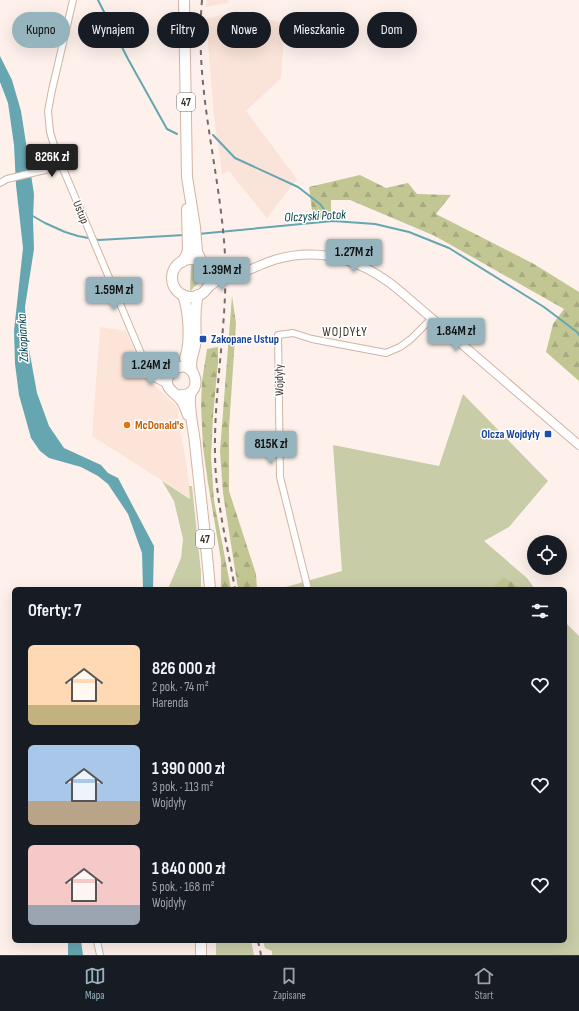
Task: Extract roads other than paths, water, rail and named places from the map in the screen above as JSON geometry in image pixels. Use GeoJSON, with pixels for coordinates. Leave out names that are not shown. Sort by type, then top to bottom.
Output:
{"type":"FeatureCollection","features":[{"type":"Feature","properties":{"kind":"main road","name":"47"},"geometry":{"type":"LineString","coordinates":[[184,0],[188,182],[192,240],[201,260],[206,265],[210,273],[209,282],[201,292],[196,304],[195,344],[191,363],[196,383],[190,397],[191,420],[210,587]]}},
{"type":"Feature","properties":{"kind":"main road","name":"47"},"geometry":{"type":"LineString","coordinates":[[191,420],[181,400],[170,390],[168,385],[168,377],[186,356],[188,346],[187,307],[183,295],[175,287],[173,278],[175,269],[187,254],[192,240]]}},
{"type":"Feature","properties":{"kind":"main road"},"geometry":{"type":"LineString","coordinates":[[182,262],[191,258],[201,260]]}},
{"type":"Feature","properties":{"kind":"main road"},"geometry":{"type":"LineString","coordinates":[[183,295],[190,296],[201,292]]}},
{"type":"Feature","properties":{"kind":"main road"},"geometry":{"type":"LineString","coordinates":[[175,369],[187,368],[192,371]]}},
{"type":"Feature","properties":{"kind":"main road"},"geometry":{"type":"LineString","coordinates":[[177,395],[185,395],[191,392]]}},
{"type":"Feature","properties":{"kind":"main road"},"geometry":{"type":"LineString","coordinates":[[201,943],[201,955]]}},
{"type":"Feature","properties":{"kind":"street","name":"Ustup"},"geometry":{"type":"LineString","coordinates":[[73,0],[48,111],[50,132],[56,152],[149,371],[154,378],[168,385]]}},
{"type":"Feature","properties":{"kind":"street"},"geometry":{"type":"LineString","coordinates":[[0,183],[7,179],[62,166]]}},
{"type":"Feature","properties":{"kind":"street"},"geometry":{"type":"LineString","coordinates":[[201,292],[225,276],[274,260],[293,256],[317,255],[338,258],[357,264],[381,276],[432,318],[579,446]]}},
{"type":"Feature","properties":{"kind":"street"},"geometry":{"type":"LineString","coordinates":[[210,273],[216,276],[225,276]]}},
{"type":"Feature","properties":{"kind":"street","name":"Wojdyły"},"geometry":{"type":"LineString","coordinates":[[308,587],[280,477],[278,335],[293,333],[312,339],[386,353],[406,343],[432,318]]}},
{"type":"Feature","properties":{"kind":"street"},"geometry":{"type":"LineString","coordinates":[[149,371],[164,373],[175,369]]}},
{"type":"Feature","properties":{"kind":"street"},"geometry":{"type":"LineString","coordinates":[[97,943],[100,955]]}},
{"type":"Feature","properties":{"kind":"water","name":"Zakopianka"},"geometry":{"type":"Polygon","coordinates":[[[0,56],[12,80],[21,111],[34,194],[34,249],[25,307],[27,338],[37,393],[49,426],[64,448],[101,465],[108,473],[118,478],[154,546],[153,587],[143,587],[142,553],[128,514],[108,484],[98,476],[81,467],[49,458],[40,451],[31,438],[19,395],[15,364],[14,331],[23,248],[16,185],[14,145],[8,103],[0,82],[0,56]]]}},
{"type":"Feature","properties":{"kind":"water"},"geometry":{"type":"Polygon","coordinates":[[[68,943],[81,943],[83,955],[68,955],[68,943]]]}},
{"type":"Feature","properties":{"kind":"waterway"},"geometry":{"type":"LineString","coordinates":[[98,0],[128,59],[167,129],[177,134]]}},
{"type":"Feature","properties":{"kind":"waterway"},"geometry":{"type":"LineString","coordinates":[[213,135],[235,158],[298,187],[320,204],[333,221]]}},
{"type":"Feature","properties":{"kind":"waterway","name":"Olczyski Potok"},"geometry":{"type":"LineString","coordinates":[[31,215],[65,232],[99,240],[184,235]]}},
{"type":"Feature","properties":{"kind":"waterway","name":"Olczyski Potok"},"geometry":{"type":"LineString","coordinates":[[198,234],[333,221],[375,224],[409,232],[449,248],[544,307],[579,335]]}},
{"type":"Feature","properties":{"kind":"railway"},"geometry":{"type":"LineString","coordinates":[[202,0],[200,33],[204,97],[218,191],[225,255],[225,304],[215,427],[215,452],[219,503],[235,587]]}},
{"type":"Feature","properties":{"kind":"railway"},"geometry":{"type":"LineString","coordinates":[[258,943],[261,955]]}},
{"type":"Feature","properties":{"kind":"place","name":"Zakopane Ustup"},"geometry":{"type":"Point","coordinates":[203,339]}},
{"type":"Feature","properties":{"kind":"place","name":"McDonald's"},"geometry":{"type":"Point","coordinates":[127,425]}},
{"type":"Feature","properties":{"kind":"place","name":"Olcza Wojdyły"},"geometry":{"type":"Point","coordinates":[548,434]}},
{"type":"Feature","properties":{"kind":"district","name":"WOJDYŁY"},"geometry":{"type":"Point","coordinates":[345,331]}}]}
